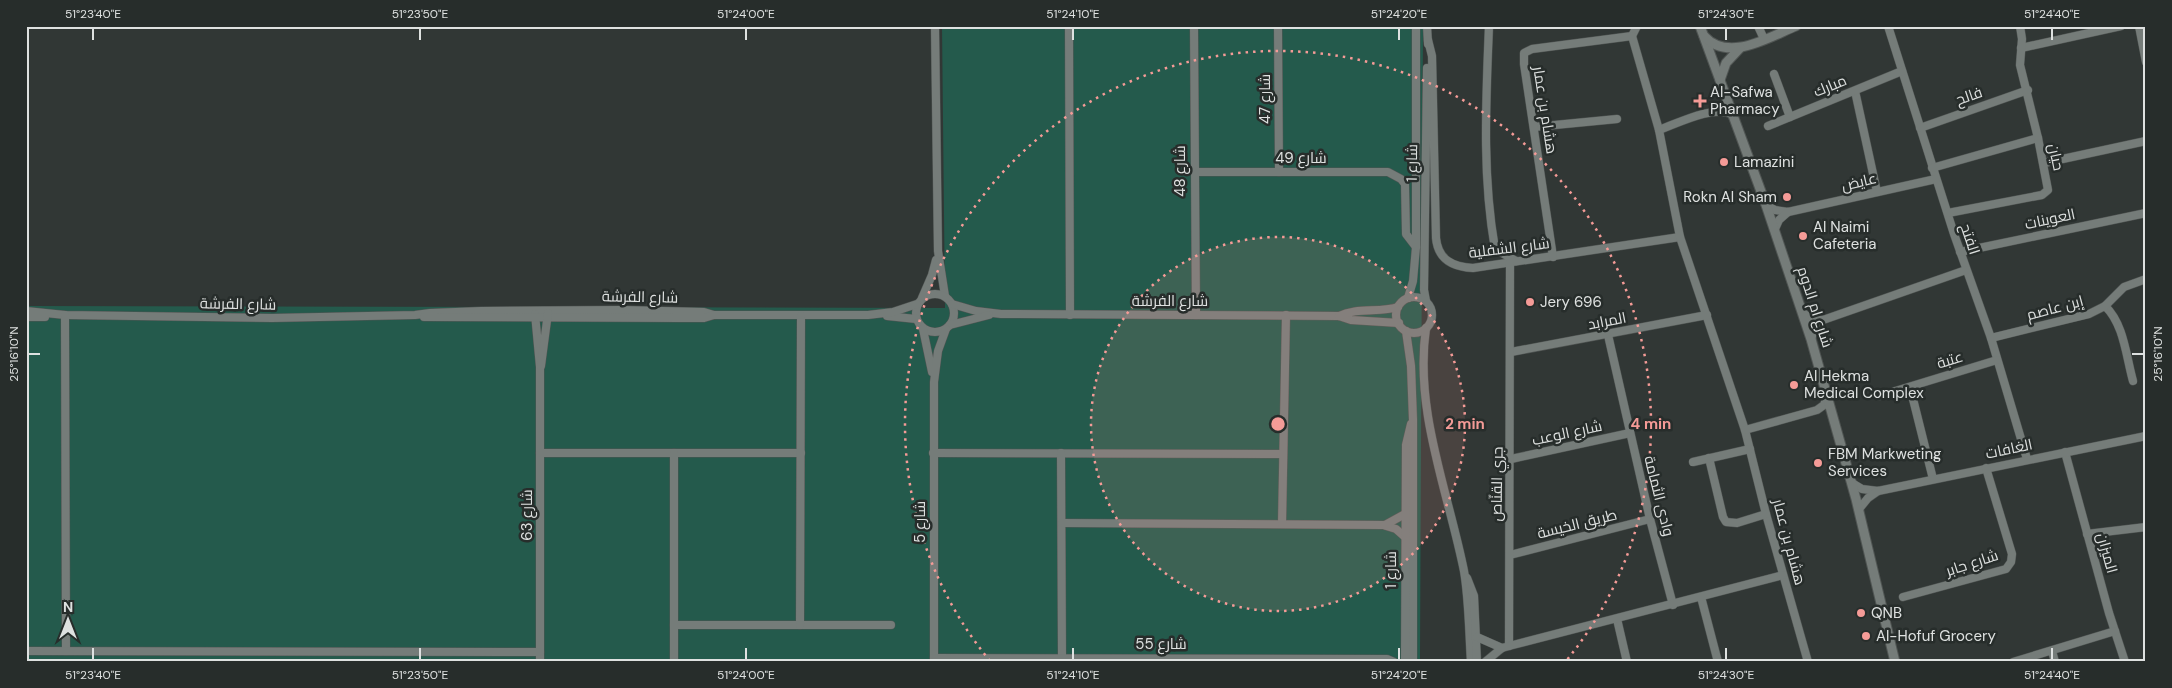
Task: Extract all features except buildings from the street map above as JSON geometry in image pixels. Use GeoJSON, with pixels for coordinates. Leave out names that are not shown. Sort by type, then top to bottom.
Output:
{"type":"FeatureCollection","features":[{"type":"Feature","properties":{"kind":"street"},"geometry":{"type":"LineString","coordinates":[[935,26],[938,251],[945,296],[952,304],[954,314],[948,327],[934,332],[924,329],[916,319],[920,301],[932,276],[938,251]]}},
{"type":"Feature","properties":{"kind":"street"},"geometry":{"type":"LineString","coordinates":[[1069,26],[1070,315]]}},
{"type":"Feature","properties":{"kind":"street","name":"شارع 48"},"geometry":{"type":"LineString","coordinates":[[1194,26],[1196,315]]}},
{"type":"Feature","properties":{"kind":"street","name":"شارع 47"},"geometry":{"type":"LineString","coordinates":[[1278,26],[1279,172]]}},
{"type":"Feature","properties":{"kind":"street","name":"شارع 1"},"geometry":{"type":"LineString","coordinates":[[1408,298],[1413,281],[1416,247],[1416,26]]}},
{"type":"Feature","properties":{"kind":"street","name":"شارع 1"},"geometry":{"type":"LineString","coordinates":[[1426,301],[1424,290],[1427,26]]}},
{"type":"Feature","properties":{"kind":"street"},"geometry":{"type":"LineString","coordinates":[[1489,26],[1486,91],[1486,172],[1490,220],[1495,249],[1513,262]]}},
{"type":"Feature","properties":{"kind":"street"},"geometry":{"type":"LineString","coordinates":[[1632,36],[1637,26]]}},
{"type":"Feature","properties":{"kind":"street","name":"شارع ام الدوم"},"geometry":{"type":"LineString","coordinates":[[1700,26],[1766,204],[1811,339],[1859,509],[1895,662]]}},
{"type":"Feature","properties":{"kind":"street"},"geometry":{"type":"LineString","coordinates":[[1758,26],[1764,39]]}},
{"type":"Feature","properties":{"kind":"street"},"geometry":{"type":"LineString","coordinates":[[1704,36],[1719,47],[1740,47],[1796,26]]}},
{"type":"Feature","properties":{"kind":"street","name":"الفتح"},"geometry":{"type":"LineString","coordinates":[[1888,26],[1932,168],[1991,338],[2027,459]]}},
{"type":"Feature","properties":{"kind":"street","name":"حيان"},"geometry":{"type":"LineString","coordinates":[[1948,213],[2044,194],[2049,187],[2028,90],[2020,65],[2020,26]]}},
{"type":"Feature","properties":{"kind":"street"},"geometry":{"type":"LineString","coordinates":[[2021,48],[2121,26]]}},
{"type":"Feature","properties":{"kind":"street"},"geometry":{"type":"LineString","coordinates":[[2139,26],[2146,62]]}},
{"type":"Feature","properties":{"kind":"street","name":"هشام بن عمار"},"geometry":{"type":"LineString","coordinates":[[1553,257],[1524,64],[1524,53],[1532,49],[1632,36],[1659,130],[1680,238],[1745,430],[1766,514],[1808,662]]}},
{"type":"Feature","properties":{"kind":"street","name":"شارع الشفلية"},"geometry":{"type":"LineString","coordinates":[[1428,40],[1432,56],[1437,246],[1446,261],[1457,266],[1473,268],[1680,238]]}},
{"type":"Feature","properties":{"kind":"street"},"geometry":{"type":"LineString","coordinates":[[1720,81],[1726,63],[1740,47]]}},
{"type":"Feature","properties":{"kind":"street","name":"مبارك"},"geometry":{"type":"LineString","coordinates":[[1768,126],[1902,71]]}},
{"type":"Feature","properties":{"kind":"street"},"geometry":{"type":"LineString","coordinates":[[1774,74],[1790,117]]}},
{"type":"Feature","properties":{"kind":"street"},"geometry":{"type":"LineString","coordinates":[[1855,90],[1877,192]]}},
{"type":"Feature","properties":{"kind":"street","name":"فالح"},"geometry":{"type":"LineString","coordinates":[[1920,128],[2028,90]]}},
{"type":"Feature","properties":{"kind":"street"},"geometry":{"type":"LineString","coordinates":[[1659,130],[1714,111],[1724,111],[1733,115]]}},
{"type":"Feature","properties":{"kind":"street"},"geometry":{"type":"LineString","coordinates":[[1534,127],[1617,119]]}},
{"type":"Feature","properties":{"kind":"street"},"geometry":{"type":"LineString","coordinates":[[1932,168],[2038,138]]}},
{"type":"Feature","properties":{"kind":"street"},"geometry":{"type":"LineString","coordinates":[[2044,162],[2146,142]]}},
{"type":"Feature","properties":{"kind":"street","name":"شارع 49"},"geometry":{"type":"LineString","coordinates":[[1194,172],[1382,172],[1393,174],[1405,184]]}},
{"type":"Feature","properties":{"kind":"street","name":"عايض"},"geometry":{"type":"LineString","coordinates":[[1788,212],[1936,179]]}},
{"type":"Feature","properties":{"kind":"street","name":"شارع 1"},"geometry":{"type":"LineString","coordinates":[[1405,184],[1406,234],[1416,247]]}},
{"type":"Feature","properties":{"kind":"street"},"geometry":{"type":"LineString","coordinates":[[1766,204],[1775,210],[1788,212]]}},
{"type":"Feature","properties":{"kind":"street"},"geometry":{"type":"LineString","coordinates":[[1775,230],[1779,220],[1788,212]]}},
{"type":"Feature","properties":{"kind":"street","name":"العوينات"},"geometry":{"type":"LineString","coordinates":[[1960,252],[2146,213]]}},
{"type":"Feature","properties":{"kind":"street","name":"جري القنّاص"},"geometry":{"type":"LineString","coordinates":[[1506,647],[1510,555],[1513,262]]}},
{"type":"Feature","properties":{"kind":"street"},"geometry":{"type":"LineString","coordinates":[[1811,339],[1815,328],[1823,320],[1966,270]]}},
{"type":"Feature","properties":{"kind":"street","name":"إبن عاصم"},"geometry":{"type":"LineString","coordinates":[[1991,338],[2080,317],[2097,311],[2105,306],[2124,287],[2146,279]]}},
{"type":"Feature","properties":{"kind":"street"},"geometry":{"type":"LineString","coordinates":[[920,301],[933,294],[945,296]]}},
{"type":"Feature","properties":{"kind":"street"},"geometry":{"type":"LineString","coordinates":[[1408,298],[1420,298],[1426,301],[1432,314],[1431,322],[1426,328],[1417,332],[1406,331],[1399,323],[1398,307],[1408,298]]}},
{"type":"Feature","properties":{"kind":"street","name":"شارع الفرشة"},"geometry":{"type":"LineString","coordinates":[[868,315],[893,312],[920,301]]}},
{"type":"Feature","properties":{"kind":"street","name":"شارع الفرشة"},"geometry":{"type":"LineString","coordinates":[[952,304],[976,311],[1001,314],[1339,316],[1351,320],[1399,323]]}},
{"type":"Feature","properties":{"kind":"street"},"geometry":{"type":"LineString","coordinates":[[2105,306],[2118,323],[2133,381]]}},
{"type":"Feature","properties":{"kind":"street","name":"شارع الفرشة"},"geometry":{"type":"LineString","coordinates":[[1339,316],[1349,312],[1386,310],[1398,307]]}},
{"type":"Feature","properties":{"kind":"street","name":"شارع الفرشة"},"geometry":{"type":"LineString","coordinates":[[26,311],[63,314],[272,318],[415,315],[456,312],[547,314],[640,310],[704,312],[714,315],[868,315],[916,319]]}},
{"type":"Feature","properties":{"kind":"street"},"geometry":{"type":"LineString","coordinates":[[1803,313],[1812,318],[1823,320]]}},
{"type":"Feature","properties":{"kind":"street"},"geometry":{"type":"LineString","coordinates":[[63,314],[66,651]]}},
{"type":"Feature","properties":{"kind":"street","name":"شارع الفرشة"},"geometry":{"type":"LineString","coordinates":[[26,317],[54,317],[63,314]]}},
{"type":"Feature","properties":{"kind":"street","name":"شارع 63"},"geometry":{"type":"LineString","coordinates":[[535,314],[540,367],[540,662]]}},
{"type":"Feature","properties":{"kind":"street","name":"شارع 63"},"geometry":{"type":"LineString","coordinates":[[540,367],[543,357],[547,314]]}},
{"type":"Feature","properties":{"kind":"street","name":"شارع الفرشة"},"geometry":{"type":"LineString","coordinates":[[948,327],[1001,314]]}},
{"type":"Feature","properties":{"kind":"street"},"geometry":{"type":"LineString","coordinates":[[1282,524],[1286,315]]}},
{"type":"Feature","properties":{"kind":"street","name":"المرابد"},"geometry":{"type":"LineString","coordinates":[[1511,352],[1707,315]]}},
{"type":"Feature","properties":{"kind":"street"},"geometry":{"type":"LineString","coordinates":[[800,625],[801,316]]}},
{"type":"Feature","properties":{"kind":"street","name":"شارع 5"},"geometry":{"type":"LineString","coordinates":[[934,660],[934,382],[938,351],[948,327]]}},
{"type":"Feature","properties":{"kind":"street"},"geometry":{"type":"LineString","coordinates":[[1426,328],[1423,357],[1432,436],[1440,478],[1464,572],[1471,662]]}},
{"type":"Feature","properties":{"kind":"street","name":"شارع 5"},"geometry":{"type":"LineString","coordinates":[[924,329],[934,382]]}},
{"type":"Feature","properties":{"kind":"street","name":"شارع 1"},"geometry":{"type":"LineString","coordinates":[[1406,331],[1410,356],[1413,420],[1413,662]]}},
{"type":"Feature","properties":{"kind":"street","name":"وادى الثمامة"},"geometry":{"type":"LineString","coordinates":[[1608,335],[1650,519],[1673,604]]}},
{"type":"Feature","properties":{"kind":"street","name":"عتبة"},"geometry":{"type":"LineString","coordinates":[[1880,396],[1997,360]]}},
{"type":"Feature","properties":{"kind":"street"},"geometry":{"type":"LineString","coordinates":[[1910,387],[1933,479]]}},
{"type":"Feature","properties":{"kind":"street"},"geometry":{"type":"LineString","coordinates":[[1745,430],[1817,410],[1824,405],[1827,395]]}},
{"type":"Feature","properties":{"kind":"street","name":"شارع 1"},"geometry":{"type":"LineString","coordinates":[[1405,662],[1406,445],[1413,420]]}},
{"type":"Feature","properties":{"kind":"street","name":"شارع الوعب"},"geometry":{"type":"LineString","coordinates":[[1511,459],[1630,433]]}},
{"type":"Feature","properties":{"kind":"street","name":"الغافات"},"geometry":{"type":"LineString","coordinates":[[1852,483],[1862,489],[1878,491],[2146,436]]}},
{"type":"Feature","properties":{"kind":"street"},"geometry":{"type":"LineString","coordinates":[[1693,462],[1750,449]]}},
{"type":"Feature","properties":{"kind":"street","name":"الميزان"},"geometry":{"type":"LineString","coordinates":[[2065,452],[2125,662]]}},
{"type":"Feature","properties":{"kind":"street"},"geometry":{"type":"LineString","coordinates":[[540,453],[801,453]]}},
{"type":"Feature","properties":{"kind":"street"},"geometry":{"type":"LineString","coordinates":[[674,453],[674,662]]}},
{"type":"Feature","properties":{"kind":"street"},"geometry":{"type":"LineString","coordinates":[[934,453],[1282,454]]}},
{"type":"Feature","properties":{"kind":"street"},"geometry":{"type":"LineString","coordinates":[[1061,453],[1062,658]]}},
{"type":"Feature","properties":{"kind":"street"},"geometry":{"type":"LineString","coordinates":[[1709,458],[1723,517],[1726,522],[1737,523],[1766,514]]}},
{"type":"Feature","properties":{"kind":"street","name":"شارع جابر"},"geometry":{"type":"LineString","coordinates":[[1903,597],[2006,569],[2011,562],[2012,554],[1986,468]]}},
{"type":"Feature","properties":{"kind":"street"},"geometry":{"type":"LineString","coordinates":[[1859,509],[1868,498],[1878,491]]}},
{"type":"Feature","properties":{"kind":"street"},"geometry":{"type":"LineString","coordinates":[[1383,525],[1395,521],[1405,514]]}},
{"type":"Feature","properties":{"kind":"street","name":"طريق الخيسة"},"geometry":{"type":"LineString","coordinates":[[1510,555],[1650,519]]}},
{"type":"Feature","properties":{"kind":"street"},"geometry":{"type":"LineString","coordinates":[[1062,523],[1383,525],[1396,529],[1405,537]]}},
{"type":"Feature","properties":{"kind":"street"},"geometry":{"type":"LineString","coordinates":[[2087,534],[2146,527]]}},
{"type":"Feature","properties":{"kind":"street"},"geometry":{"type":"LineString","coordinates":[[1464,572],[1470,582],[1474,596],[1477,662]]}},
{"type":"Feature","properties":{"kind":"street"},"geometry":{"type":"LineString","coordinates":[[1485,662],[1506,647],[1783,575]]}},
{"type":"Feature","properties":{"kind":"street"},"geometry":{"type":"LineString","coordinates":[[1701,597],[1718,662]]}},
{"type":"Feature","properties":{"kind":"street"},"geometry":{"type":"LineString","coordinates":[[1617,619],[1627,662]]}},
{"type":"Feature","properties":{"kind":"street"},"geometry":{"type":"LineString","coordinates":[[674,625],[891,625]]}},
{"type":"Feature","properties":{"kind":"street"},"geometry":{"type":"LineString","coordinates":[[2013,662],[2052,652],[2115,631]]}},
{"type":"Feature","properties":{"kind":"street"},"geometry":{"type":"LineString","coordinates":[[1477,637],[1506,647]]}},
{"type":"Feature","properties":{"kind":"street","name":"شارع 55"},"geometry":{"type":"LineString","coordinates":[[934,660],[1062,658],[1391,660],[1405,645]]}},
{"type":"Feature","properties":{"kind":"street"},"geometry":{"type":"LineString","coordinates":[[26,651],[540,652]]}},
{"type":"Feature","properties":{"kind":"street"},"geometry":{"type":"LineString","coordinates":[[2052,652],[2055,662]]}},
{"type":"Feature","properties":{"kind":"green space"},"geometry":{"type":"Polygon","coordinates":[[[942,26],[1423,26],[1420,662],[26,662],[26,306],[945,308],[942,26]]]}},
{"type":"Feature","properties":{"kind":"place","name":"Al-Safwa Pharmacy"},"geometry":{"type":"Point","coordinates":[1700,101]}},
{"type":"Feature","properties":{"kind":"place","name":"Lamazini"},"geometry":{"type":"Point","coordinates":[1724,162]}},
{"type":"Feature","properties":{"kind":"place","name":"Rokn Al Sham"},"geometry":{"type":"Point","coordinates":[1787,197]}},
{"type":"Feature","properties":{"kind":"place","name":"Al Naimi Cafeteria"},"geometry":{"type":"Point","coordinates":[1803,236]}},
{"type":"Feature","properties":{"kind":"place","name":"Jery 696"},"geometry":{"type":"Point","coordinates":[1530,302]}},
{"type":"Feature","properties":{"kind":"place","name":"Al Hekma Medical Complex"},"geometry":{"type":"Point","coordinates":[1794,385]}},
{"type":"Feature","properties":{"kind":"place","name":"FBM Markweting Services"},"geometry":{"type":"Point","coordinates":[1818,463]}},
{"type":"Feature","properties":{"kind":"place","name":"QNB"},"geometry":{"type":"Point","coordinates":[1861,613]}},
{"type":"Feature","properties":{"kind":"place","name":"Al-Hofuf Grocery"},"geometry":{"type":"Point","coordinates":[1866,636]}}]}
